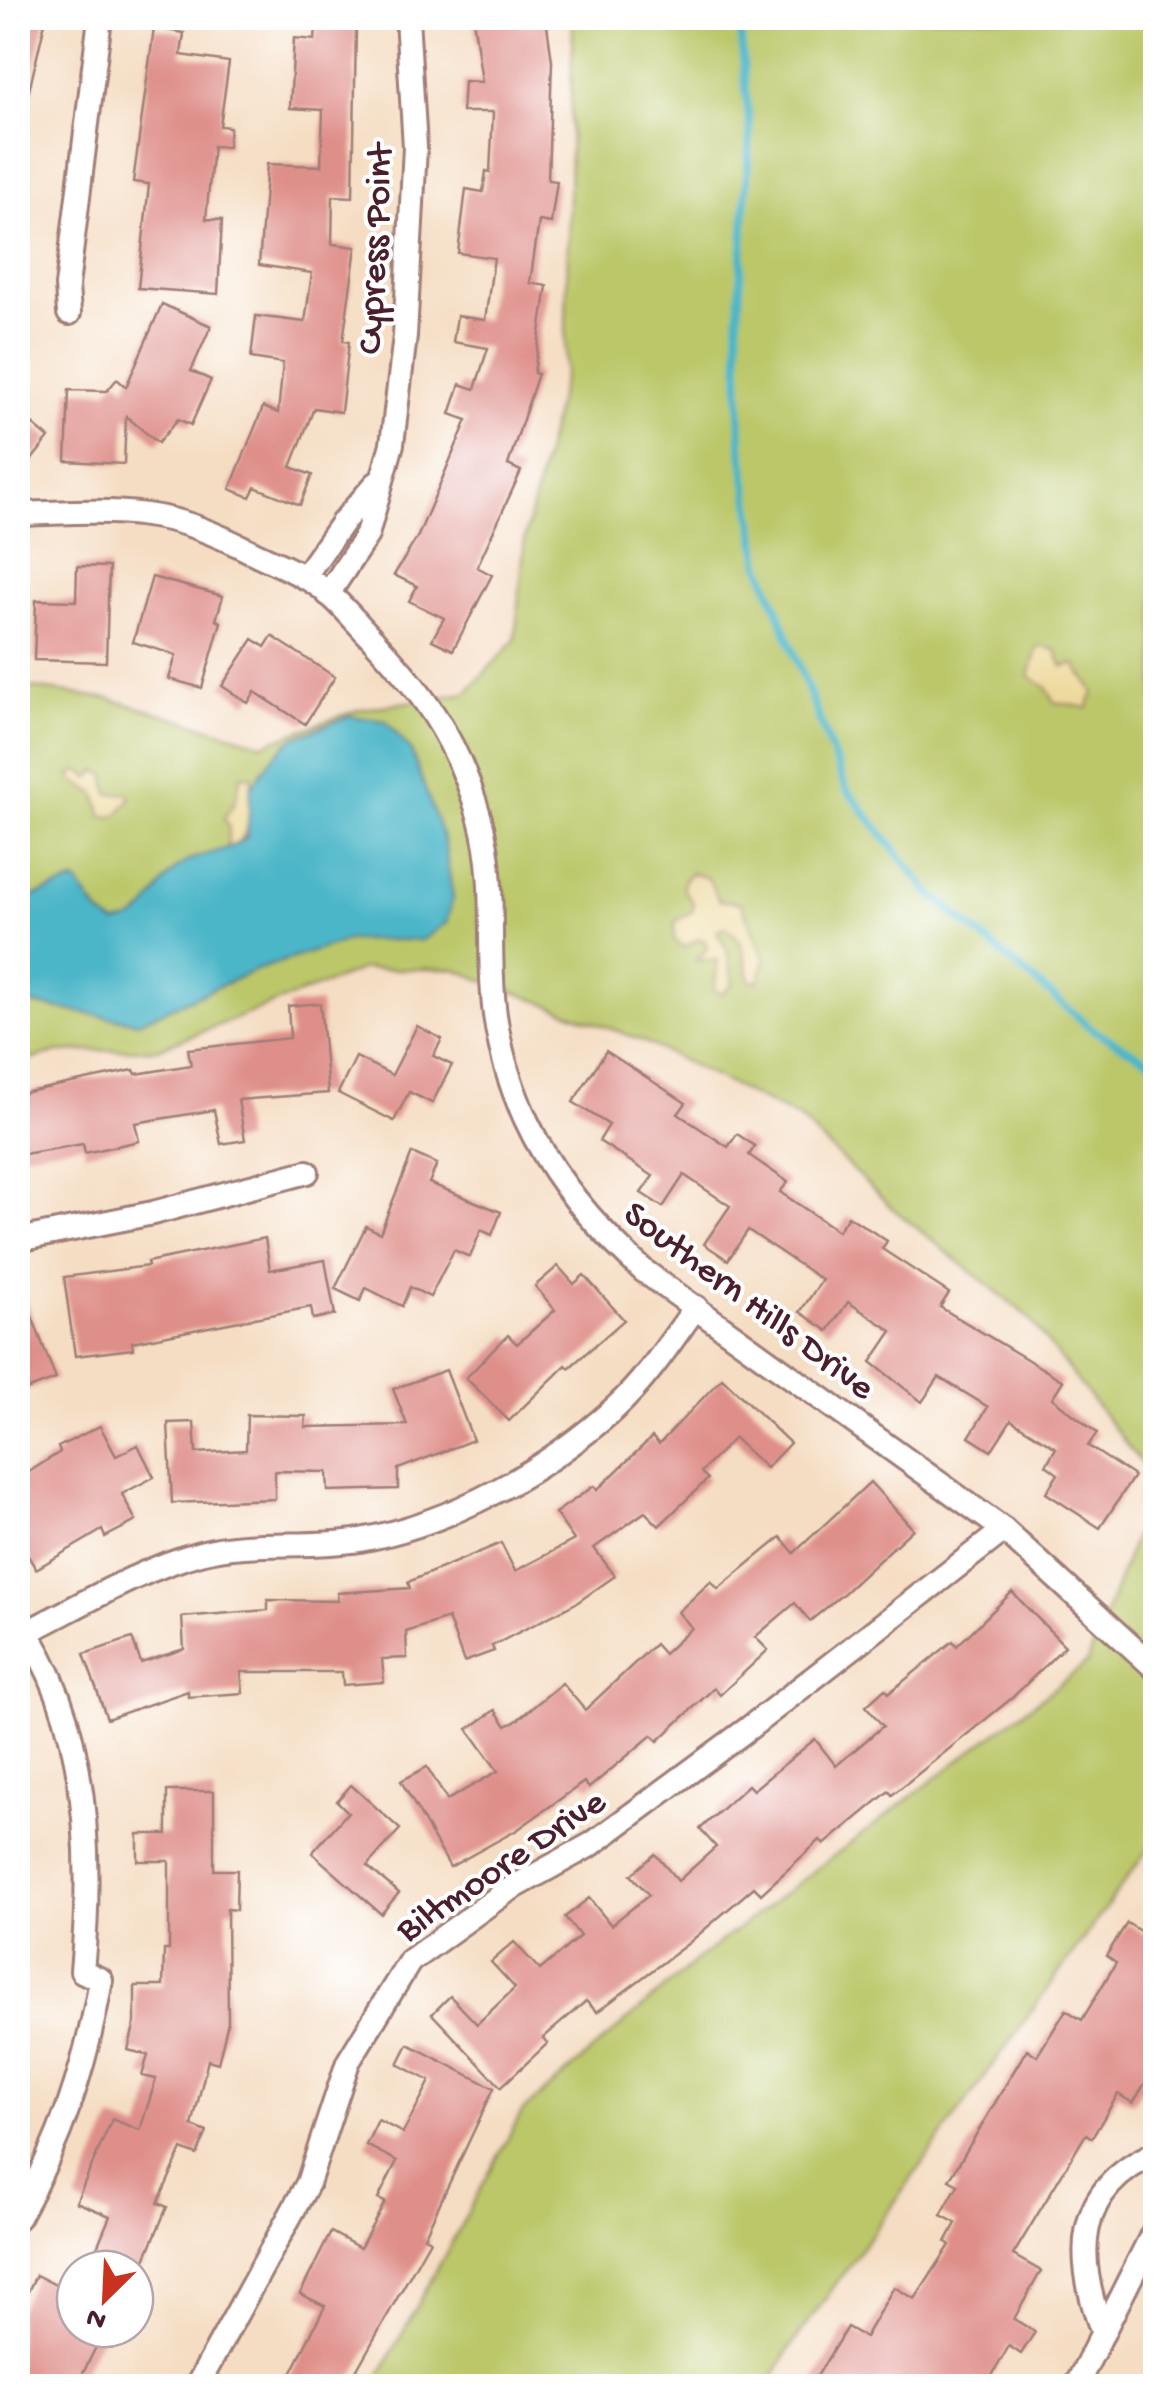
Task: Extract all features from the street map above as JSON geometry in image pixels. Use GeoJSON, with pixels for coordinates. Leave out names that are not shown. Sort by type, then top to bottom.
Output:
{"type":"FeatureCollection","features":[{"type":"Feature","properties":{"kind":"street"},"geometry":{"type":"LineString","coordinates":[[69,313],[67,286],[100,18]]}},
{"type":"Feature","properties":{"kind":"street","name":"Cypress Point"},"geometry":{"type":"LineString","coordinates":[[328,594],[366,535],[392,444],[405,336],[414,147],[406,18]]}},
{"type":"Feature","properties":{"kind":"street","name":"Cypress Point"},"geometry":{"type":"LineString","coordinates":[[304,577],[379,482]]}},
{"type":"Feature","properties":{"kind":"street","name":"Southern Hills Drive"},"geometry":{"type":"LineString","coordinates":[[18,514],[147,515],[223,534],[328,594],[426,697],[460,762],[480,820],[489,867],[495,1014],[516,1091],[539,1152],[602,1232],[696,1306],[1004,1530],[1156,1669]]}},
{"type":"Feature","properties":{"kind":"street"},"geometry":{"type":"LineString","coordinates":[[18,1240],[152,1213],[307,1172]]}},
{"type":"Feature","properties":{"kind":"street"},"geometry":{"type":"LineString","coordinates":[[18,2217],[66,2119],[89,2044],[101,1980],[82,1971],[88,1852],[78,1778],[57,1694],[22,1626],[202,1552],[234,1546],[361,1540],[448,1513],[499,1490],[616,1407],[652,1367],[696,1306]]}},
{"type":"Feature","properties":{"kind":"street","name":"Biltmoore Drive"},"geometry":{"type":"LineString","coordinates":[[197,2386],[308,2183],[348,2062],[410,1961],[508,1891],[592,1844],[1004,1530]]}},
{"type":"Feature","properties":{"kind":"street"},"geometry":{"type":"LineString","coordinates":[[1103,2333],[1083,2270],[1084,2237],[1107,2190],[1132,2166],[1156,2152]]}},
{"type":"Feature","properties":{"kind":"street"},"geometry":{"type":"LineString","coordinates":[[1076,2386],[1156,2227]]}},
{"type":"Feature","properties":{"kind":"green space"},"geometry":{"type":"Polygon","coordinates":[[[573,18],[1155,18],[1155,1481],[1027,1316],[892,1208],[800,1119],[641,1040],[454,969],[363,969],[157,1049],[58,1052],[18,1063],[18,686],[110,699],[264,744],[357,710],[466,693],[515,640],[525,537],[565,371],[573,18]]]}},
{"type":"Feature","properties":{"kind":"green space"},"geometry":{"type":"Polygon","coordinates":[[[1155,1483],[1155,1839],[790,2348],[768,2386],[374,2386],[522,2112],[697,1960],[1087,1663],[1155,1483]]]}},
{"type":"Feature","properties":{"kind":"sand"},"geometry":{"type":"Polygon","coordinates":[[[1038,646],[1056,650],[1063,667],[1075,664],[1094,692],[1088,708],[1054,702],[1046,687],[1029,676],[1038,646]]]}},
{"type":"Feature","properties":{"kind":"sand"},"geometry":{"type":"Polygon","coordinates":[[[81,770],[89,778],[97,771],[105,774],[109,794],[129,793],[130,800],[116,816],[103,817],[96,794],[72,780],[71,774],[81,770]]]}},
{"type":"Feature","properties":{"kind":"sand"},"geometry":{"type":"Polygon","coordinates":[[[241,775],[252,776],[250,818],[243,836],[227,850],[229,828],[224,818],[235,802],[241,775]]]}},
{"type":"Feature","properties":{"kind":"sand"},"geometry":{"type":"Polygon","coordinates":[[[692,873],[708,878],[719,900],[741,903],[765,959],[759,982],[750,981],[741,944],[725,927],[717,931],[727,950],[733,984],[722,994],[714,990],[718,960],[696,960],[708,948],[704,940],[698,939],[684,948],[674,940],[675,922],[692,911],[694,904],[683,889],[684,879],[692,873]]]}},
{"type":"Feature","properties":{"kind":"water"},"geometry":{"type":"Polygon","coordinates":[[[350,716],[386,721],[411,751],[444,841],[453,898],[446,923],[422,940],[349,940],[256,970],[138,1022],[18,1002],[18,902],[76,881],[99,913],[115,924],[137,916],[184,863],[247,837],[251,788],[271,759],[293,738],[350,716]]]}},
{"type":"Feature","properties":{"kind":"building"},"geometry":{"type":"Polygon","coordinates":[[[18,18],[46,18],[25,108],[18,107],[18,18]]]}},
{"type":"Feature","properties":{"kind":"building"},"geometry":{"type":"Polygon","coordinates":[[[473,18],[546,18],[552,61],[548,180],[557,181],[551,223],[539,221],[530,283],[547,286],[534,373],[538,374],[508,465],[521,471],[477,567],[492,575],[453,650],[432,640],[444,618],[409,601],[417,586],[394,575],[418,536],[467,420],[450,414],[460,384],[475,389],[488,348],[453,342],[457,316],[485,320],[494,258],[458,253],[466,189],[483,192],[486,171],[490,172],[493,112],[462,112],[464,81],[482,82],[473,18]]]}},
{"type":"Feature","properties":{"kind":"building"},"geometry":{"type":"Polygon","coordinates":[[[316,25],[356,28],[353,197],[333,196],[332,244],[356,247],[343,341],[349,342],[341,412],[314,408],[291,467],[312,475],[300,505],[255,487],[250,497],[230,489],[263,407],[278,413],[283,363],[251,358],[256,316],[305,322],[312,273],[259,265],[267,164],[321,166],[323,110],[290,108],[294,38],[315,40],[316,25]]]}},
{"type":"Feature","properties":{"kind":"building"},"geometry":{"type":"Polygon","coordinates":[[[154,28],[184,33],[181,55],[229,62],[220,126],[230,127],[228,147],[213,146],[206,219],[222,220],[218,294],[138,288],[149,184],[133,182],[154,28]]]}},
{"type":"Feature","properties":{"kind":"building"},"geometry":{"type":"Polygon","coordinates":[[[162,304],[211,326],[191,371],[211,380],[191,425],[178,419],[158,443],[126,416],[124,464],[66,461],[69,390],[107,391],[117,379],[126,387],[162,304]]]}},
{"type":"Feature","properties":{"kind":"building"},"geometry":{"type":"Polygon","coordinates":[[[18,412],[49,438],[18,477],[18,412]]]}},
{"type":"Feature","properties":{"kind":"building"},"geometry":{"type":"Polygon","coordinates":[[[77,566],[109,567],[106,662],[34,660],[36,600],[76,601],[77,566]]]}},
{"type":"Feature","properties":{"kind":"building"},"geometry":{"type":"Polygon","coordinates":[[[152,577],[223,596],[216,620],[221,622],[202,688],[169,679],[176,655],[133,642],[152,577]]]}},
{"type":"Feature","properties":{"kind":"building"},"geometry":{"type":"Polygon","coordinates":[[[272,636],[335,677],[305,724],[255,692],[248,703],[222,686],[253,639],[265,647],[272,636]]]}},
{"type":"Feature","properties":{"kind":"building"},"geometry":{"type":"Polygon","coordinates":[[[320,1003],[328,1093],[238,1100],[245,1140],[221,1144],[214,1110],[135,1123],[139,1141],[85,1153],[83,1144],[18,1155],[18,1094],[134,1070],[136,1074],[191,1065],[188,1049],[290,1038],[288,1006],[320,1003]]]}},
{"type":"Feature","properties":{"kind":"building"},"geometry":{"type":"Polygon","coordinates":[[[417,1026],[442,1039],[433,1056],[452,1065],[432,1103],[409,1092],[394,1121],[338,1093],[356,1057],[392,1075],[417,1026]]]}},
{"type":"Feature","properties":{"kind":"building"},"geometry":{"type":"Polygon","coordinates":[[[606,1051],[686,1103],[678,1114],[728,1147],[737,1134],[755,1146],[749,1155],[788,1182],[780,1192],[838,1231],[848,1216],[887,1241],[882,1249],[949,1293],[940,1307],[1063,1381],[1052,1398],[1097,1433],[1088,1446],[1134,1476],[1100,1528],[1046,1493],[1058,1474],[1046,1465],[1056,1448],[1011,1420],[991,1451],[969,1437],[988,1407],[939,1377],[922,1402],[871,1362],[892,1331],[848,1302],[828,1331],[800,1312],[822,1280],[748,1230],[728,1260],[704,1244],[730,1206],[684,1175],[663,1207],[641,1193],[653,1176],[599,1141],[609,1125],[573,1102],[606,1051]]]}},
{"type":"Feature","properties":{"kind":"building"},"geometry":{"type":"Polygon","coordinates":[[[412,1153],[437,1164],[429,1183],[501,1212],[492,1235],[481,1230],[470,1257],[454,1250],[430,1297],[410,1287],[402,1306],[366,1288],[360,1301],[335,1289],[366,1226],[380,1233],[412,1153]]]}},
{"type":"Feature","properties":{"kind":"building"},"geometry":{"type":"Polygon","coordinates":[[[265,1238],[270,1270],[325,1260],[335,1315],[313,1319],[311,1307],[132,1342],[133,1349],[75,1356],[64,1277],[148,1266],[147,1262],[265,1238]]]}},
{"type":"Feature","properties":{"kind":"building"},"geometry":{"type":"Polygon","coordinates":[[[558,1266],[574,1284],[584,1275],[624,1320],[569,1368],[566,1365],[509,1421],[466,1378],[508,1335],[517,1344],[555,1310],[535,1286],[558,1266]]]}},
{"type":"Feature","properties":{"kind":"building"},"geometry":{"type":"Polygon","coordinates":[[[18,1280],[56,1379],[18,1393],[18,1280]]]}},
{"type":"Feature","properties":{"kind":"building"},"geometry":{"type":"Polygon","coordinates":[[[446,1370],[473,1440],[398,1469],[398,1489],[328,1491],[327,1472],[275,1471],[275,1499],[172,1503],[168,1423],[194,1422],[196,1453],[246,1450],[247,1415],[306,1416],[305,1427],[407,1425],[393,1389],[446,1370]]]}},
{"type":"Feature","properties":{"kind":"building"},"geometry":{"type":"Polygon","coordinates":[[[722,1378],[790,1443],[766,1468],[734,1438],[701,1472],[708,1479],[659,1526],[645,1512],[594,1548],[615,1576],[578,1602],[492,1646],[494,1651],[464,1662],[448,1618],[406,1632],[407,1658],[382,1659],[384,1682],[343,1685],[342,1672],[241,1672],[243,1693],[188,1697],[188,1691],[107,1719],[84,1654],[132,1638],[141,1663],[184,1649],[182,1617],[268,1610],[268,1600],[338,1601],[337,1593],[410,1588],[408,1582],[501,1543],[515,1571],[574,1540],[555,1513],[594,1486],[597,1490],[652,1437],[659,1444],[722,1378]]]}},
{"type":"Feature","properties":{"kind":"building"},"geometry":{"type":"Polygon","coordinates":[[[100,1426],[116,1456],[138,1445],[154,1477],[122,1494],[136,1521],[105,1537],[102,1530],[36,1569],[18,1539],[18,1479],[60,1452],[58,1447],[100,1426]]]}},
{"type":"Feature","properties":{"kind":"building"},"geometry":{"type":"Polygon","coordinates":[[[870,1482],[913,1529],[844,1593],[810,1621],[795,1603],[755,1637],[768,1650],[720,1695],[714,1688],[658,1741],[652,1735],[589,1788],[584,1782],[517,1830],[450,1867],[401,1781],[427,1767],[447,1800],[498,1771],[468,1729],[495,1710],[506,1726],[515,1722],[562,1683],[585,1710],[655,1644],[664,1654],[692,1628],[678,1612],[711,1581],[718,1589],[781,1537],[794,1553],[870,1482]]]}},
{"type":"Feature","properties":{"kind":"building"},"geometry":{"type":"Polygon","coordinates":[[[1012,1592],[1065,1646],[1012,1698],[892,1795],[889,1791],[824,1845],[820,1840],[761,1894],[754,1887],[690,1942],[597,2012],[586,2001],[543,2038],[548,2043],[501,2087],[432,2014],[450,1996],[477,2024],[515,1988],[491,1962],[514,1942],[540,1970],[580,1936],[565,1917],[589,1898],[611,1925],[649,1895],[631,1875],[655,1854],[678,1881],[716,1847],[700,1829],[748,1785],[753,1790],[815,1739],[836,1766],[883,1726],[866,1706],[885,1689],[889,1693],[953,1641],[957,1646],[1012,1592]]]}},
{"type":"Feature","properties":{"kind":"building"},"geometry":{"type":"Polygon","coordinates":[[[351,1785],[400,1829],[367,1866],[399,1893],[381,1914],[312,1853],[348,1812],[337,1801],[351,1785]]]}},
{"type":"Feature","properties":{"kind":"building"},"geometry":{"type":"Polygon","coordinates":[[[167,1791],[214,1791],[214,1870],[237,1870],[236,1910],[227,1909],[228,2022],[218,2063],[208,2060],[192,2126],[207,2132],[197,2155],[182,2149],[158,2203],[167,2207],[149,2249],[96,2249],[110,2216],[76,2202],[112,2119],[140,2130],[156,2079],[142,2076],[148,2055],[128,2050],[135,2022],[135,1986],[163,1986],[164,1950],[169,1950],[169,1861],[138,1861],[138,1834],[167,1834],[167,1791]]]}},
{"type":"Feature","properties":{"kind":"building"},"geometry":{"type":"Polygon","coordinates":[[[1127,1923],[1156,1941],[1156,2066],[1133,2103],[1118,2094],[1092,2138],[1086,2134],[1013,2255],[1041,2271],[1014,2319],[1035,2332],[1021,2354],[1009,2346],[986,2386],[811,2386],[847,2327],[865,2337],[894,2287],[915,2299],[950,2245],[946,2242],[956,2223],[941,2215],[958,2185],[949,2180],[1027,2049],[1037,2056],[1066,2010],[1082,2020],[1116,1963],[1106,1956],[1127,1923]]]}},
{"type":"Feature","properties":{"kind":"building"},"geometry":{"type":"Polygon","coordinates":[[[408,2044],[494,2088],[424,2237],[430,2240],[356,2371],[344,2386],[285,2386],[325,2306],[300,2294],[331,2232],[360,2248],[385,2202],[378,2199],[397,2161],[366,2145],[378,2120],[403,2133],[430,2081],[398,2064],[408,2044]]]}},
{"type":"Feature","properties":{"kind":"building"},"geometry":{"type":"Polygon","coordinates":[[[36,2275],[55,2285],[55,2349],[95,2349],[77,2385],[64,2379],[60,2386],[18,2386],[18,2312],[36,2275]]]}},
{"type":"Feature","properties":{"kind":"waterway"},"geometry":{"type":"LineString","coordinates":[[739,18],[750,132],[738,321],[741,446],[760,564],[846,789],[930,893],[1093,1030],[1156,1064]]}}]}
